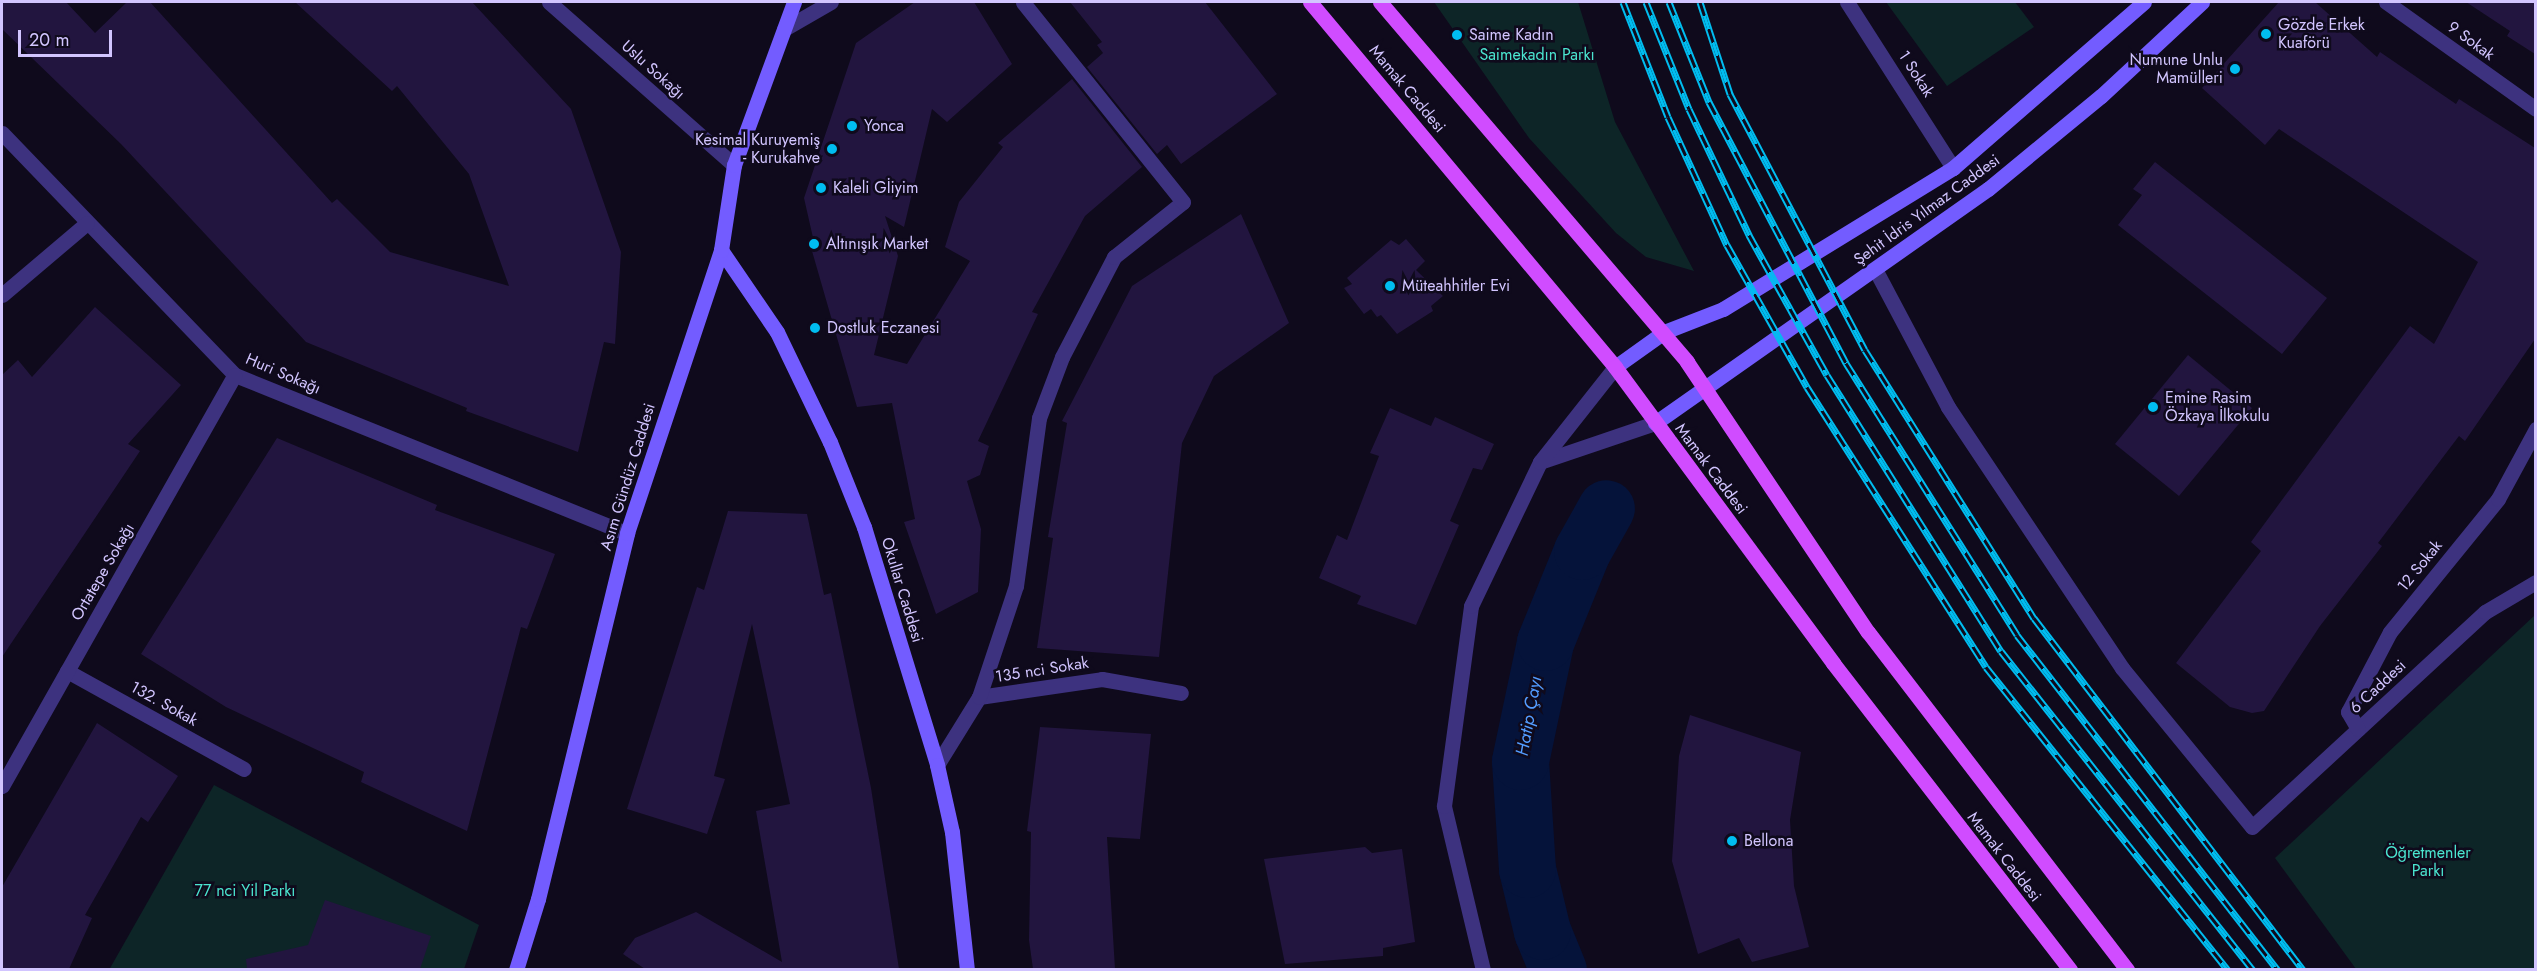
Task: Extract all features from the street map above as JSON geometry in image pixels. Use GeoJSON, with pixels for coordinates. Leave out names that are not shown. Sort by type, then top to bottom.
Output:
{"type":"FeatureCollection","features":[{"type":"Feature","properties":{"kind":"main road","name":"Mamak Caddesi"},"geometry":{"type":"LineString","coordinates":[[1310,2],[1615,367],[1654,423],[2070,969]]}},
{"type":"Feature","properties":{"kind":"main road","name":"Mamak Caddesi"},"geometry":{"type":"LineString","coordinates":[[1380,2],[1664,332],[1704,385],[1868,632],[2127,969]]}},
{"type":"Feature","properties":{"kind":"street","name":"Uslu Sokağı"},"geometry":{"type":"LineString","coordinates":[[549,2],[734,165]]}},
{"type":"Feature","properties":{"kind":"street","name":"Asım Gündüz Caddesi"},"geometry":{"type":"LineString","coordinates":[[518,969],[538,899],[627,533],[721,250],[734,165],[794,2]]}},
{"type":"Feature","properties":{"kind":"street"},"geometry":{"type":"LineString","coordinates":[[784,29],[831,2]]}},
{"type":"Feature","properties":{"kind":"street"},"geometry":{"type":"LineString","coordinates":[[937,765],[979,697],[1016,586],[1039,418],[1062,357],[1114,257],[1183,202],[1023,2]]}},
{"type":"Feature","properties":{"kind":"street","name":"1 Sokak"},"geometry":{"type":"LineString","coordinates":[[1847,2],[1953,168]]}},
{"type":"Feature","properties":{"kind":"street","name":"Şehit İdris Yılmaz Caddesi"},"geometry":{"type":"LineString","coordinates":[[1615,367],[1664,332],[1724,309],[1953,168],[2144,2]]}},
{"type":"Feature","properties":{"kind":"street","name":"Şehit İdris Yılmaz Caddesi"},"geometry":{"type":"LineString","coordinates":[[1654,423],[1704,385],[1876,271],[1988,189],[2093,103],[2202,2]]}},
{"type":"Feature","properties":{"kind":"street","name":"9 Sokak"},"geometry":{"type":"LineString","coordinates":[[2386,2],[2535,109]]}},
{"type":"Feature","properties":{"kind":"street","name":"Huri Sokağı"},"geometry":{"type":"LineString","coordinates":[[2,133],[235,375],[627,533]]}},
{"type":"Feature","properties":{"kind":"street"},"geometry":{"type":"LineString","coordinates":[[2,295],[87,223]]}},
{"type":"Feature","properties":{"kind":"street","name":"Okullar Caddesi"},"geometry":{"type":"LineString","coordinates":[[721,250],[777,332],[830,441],[864,527],[937,765],[952,832],[968,969]]}},
{"type":"Feature","properties":{"kind":"street","name":"6 Caddesi"},"geometry":{"type":"LineString","coordinates":[[1876,271],[1948,406],[2122,668],[2252,827],[2485,612],[2535,582]]}},
{"type":"Feature","properties":{"kind":"street"},"geometry":{"type":"LineString","coordinates":[[1483,969],[1444,806],[1471,606],[1540,462],[1615,367]]}},
{"type":"Feature","properties":{"kind":"street","name":"Ortatepe Sokağı"},"geometry":{"type":"LineString","coordinates":[[2,786],[235,375]]}},
{"type":"Feature","properties":{"kind":"street"},"geometry":{"type":"LineString","coordinates":[[1540,462],[1654,423]]}},
{"type":"Feature","properties":{"kind":"street","name":"12 Sokak"},"geometry":{"type":"LineString","coordinates":[[2358,729],[2348,712],[2390,632],[2498,499],[2535,429]]}},
{"type":"Feature","properties":{"kind":"street","name":"132. Sokak"},"geometry":{"type":"LineString","coordinates":[[67,671],[244,769]]}},
{"type":"Feature","properties":{"kind":"street","name":"135 nci Sokak"},"geometry":{"type":"LineString","coordinates":[[979,697],[1102,679],[1181,693]]}},
{"type":"Feature","properties":{"kind":"green space","name":"Saimekadın Parkı"},"geometry":{"type":"Polygon","coordinates":[[[1434,2],[1578,2],[1615,122],[1694,271],[1646,257],[1616,233],[1529,138],[1434,2]]]}},
{"type":"Feature","properties":{"kind":"green space"},"geometry":{"type":"Polygon","coordinates":[[[1886,2],[2015,2],[2034,27],[1947,86],[1886,2]]]}},
{"type":"Feature","properties":{"kind":"green space","name":"Öğretmenler Parkı"},"geometry":{"type":"Polygon","coordinates":[[[2535,615],[2535,969],[2356,969],[2275,858],[2535,615]]]}},
{"type":"Feature","properties":{"kind":"green space","name":"77 nci Yil Parkı"},"geometry":{"type":"Polygon","coordinates":[[[214,785],[479,925],[464,969],[109,970],[214,785]]]}},
{"type":"Feature","properties":{"kind":"building"},"geometry":{"type":"Polygon","coordinates":[[[2,2],[66,2],[95,33],[127,2],[150,2],[332,203],[337,199],[390,252],[509,286],[469,174],[397,86],[392,91],[295,2],[472,2],[571,109],[621,252],[615,344],[604,342],[578,452],[466,411],[467,408],[306,342],[121,144],[2,29],[2,2]]]}},
{"type":"Feature","properties":{"kind":"building"},"geometry":{"type":"Polygon","coordinates":[[[915,2],[974,2],[1012,64],[947,122],[932,109],[904,227],[885,216],[898,256],[874,355],[907,364],[970,261],[945,247],[959,202],[1003,147],[998,143],[1072,79],[1142,167],[1085,216],[1032,312],[1038,314],[978,441],[989,446],[980,475],[967,481],[981,529],[978,592],[936,614],[904,522],[915,519],[892,403],[857,407],[812,251],[816,251],[804,198],[856,43],[915,2]]]}},
{"type":"Feature","properties":{"kind":"building"},"geometry":{"type":"Polygon","coordinates":[[[1070,2],[1205,2],[1277,94],[1181,164],[1167,145],[1157,154],[1087,67],[1103,53],[1097,45],[1102,42],[1070,2]]]}},
{"type":"Feature","properties":{"kind":"building"},"geometry":{"type":"Polygon","coordinates":[[[2279,2],[2315,2],[2377,57],[2380,52],[2456,104],[2459,99],[2535,148],[2535,339],[2465,441],[2459,436],[2378,543],[2382,546],[2320,626],[2264,711],[2252,713],[2230,707],[2176,663],[2261,551],[2251,542],[2410,326],[2434,344],[2478,262],[2279,129],[2265,145],[2202,88],[2279,2]]]}},
{"type":"Feature","properties":{"kind":"building"},"geometry":{"type":"Polygon","coordinates":[[[2466,2],[2535,2],[2535,54],[2507,36],[2510,31],[2466,2]]]}},
{"type":"Feature","properties":{"kind":"building","name":"Emine Rasim Özkaya İlkokulu"},"geometry":{"type":"Polygon","coordinates":[[[2155,162],[2327,298],[2282,354],[2118,225],[2142,195],[2133,189],[2155,162]]]}},
{"type":"Feature","properties":{"kind":"building"},"geometry":{"type":"Polygon","coordinates":[[[1241,214],[1289,323],[1214,376],[1182,443],[1159,657],[1037,648],[1053,538],[1048,537],[1067,423],[1062,421],[1132,286],[1241,214]]]}},
{"type":"Feature","properties":{"kind":"building","name":"Müteahhitler Evi"},"geometry":{"type":"Polygon","coordinates":[[[1406,239],[1425,261],[1416,270],[1443,296],[1431,306],[1433,311],[1397,334],[1381,315],[1377,317],[1371,309],[1364,314],[1344,288],[1352,284],[1347,278],[1391,240],[1399,245],[1406,239]]]}},
{"type":"Feature","properties":{"kind":"building"},"geometry":{"type":"Polygon","coordinates":[[[95,307],[181,385],[128,444],[140,451],[2,657],[2,375],[18,360],[32,377],[95,307]]]}},
{"type":"Feature","properties":{"kind":"building","name":"Emine Rasim Özkaya İlkokulu"},"geometry":{"type":"Polygon","coordinates":[[[2188,355],[2252,408],[2179,496],[2115,444],[2188,355]]]}},
{"type":"Feature","properties":{"kind":"building"},"geometry":{"type":"Polygon","coordinates":[[[1390,408],[1431,426],[1435,417],[1494,444],[1482,470],[1473,468],[1450,521],[1459,525],[1416,625],[1357,604],[1361,596],[1319,578],[1337,535],[1347,540],[1379,456],[1370,453],[1390,408]]]}},
{"type":"Feature","properties":{"kind":"building"},"geometry":{"type":"Polygon","coordinates":[[[277,438],[437,505],[435,510],[555,554],[527,629],[521,627],[467,831],[361,782],[364,772],[226,707],[141,654],[277,438]]]}},
{"type":"Feature","properties":{"kind":"building"},"geometry":{"type":"Polygon","coordinates":[[[728,511],[807,514],[824,595],[831,593],[871,788],[899,969],[645,969],[623,954],[635,938],[696,912],[782,962],[756,811],[790,804],[752,624],[714,776],[725,779],[707,834],[627,809],[697,587],[704,590],[728,511]]]}},
{"type":"Feature","properties":{"kind":"building","name":"Bellona"},"geometry":{"type":"Polygon","coordinates":[[[1690,715],[1801,752],[1790,820],[1794,886],[1809,947],[1752,962],[1739,938],[1698,954],[1672,861],[1679,756],[1690,715]]]}},
{"type":"Feature","properties":{"kind":"building"},"geometry":{"type":"Polygon","coordinates":[[[97,723],[178,776],[148,822],[141,817],[85,915],[92,918],[69,969],[2,969],[2,887],[97,723]]]}},
{"type":"Feature","properties":{"kind":"building"},"geometry":{"type":"Polygon","coordinates":[[[1040,727],[1151,734],[1140,839],[1107,837],[1115,969],[1033,969],[1029,940],[1031,832],[1027,831],[1040,727]]]}},
{"type":"Feature","properties":{"kind":"building"},"geometry":{"type":"Polygon","coordinates":[[[1365,847],[1372,853],[1402,849],[1415,942],[1383,948],[1383,956],[1285,964],[1264,859],[1365,847]]]}},
{"type":"Feature","properties":{"kind":"building"},"geometry":{"type":"Polygon","coordinates":[[[325,900],[431,936],[420,969],[247,969],[246,959],[308,945],[325,900]]]}},
{"type":"Feature","properties":{"kind":"waterway","name":"Hatip Çayı"},"geometry":{"type":"LineString","coordinates":[[1558,970],[1542,931],[1527,869],[1520,761],[1545,642],[1582,551],[1606,508]]}},
{"type":"Feature","properties":{"kind":"railway"},"geometry":{"type":"LineString","coordinates":[[1623,2],[1668,117],[1727,245],[1807,387],[1986,667],[2228,970]]}},
{"type":"Feature","properties":{"kind":"railway"},"geometry":{"type":"LineString","coordinates":[[1646,2],[1689,109],[1749,235],[1827,375],[2001,651],[2253,970]]}},
{"type":"Feature","properties":{"kind":"railway"},"geometry":{"type":"LineString","coordinates":[[1669,2],[1709,102],[1846,363],[2017,635],[2278,970]]}},
{"type":"Feature","properties":{"kind":"railway"},"geometry":{"type":"LineString","coordinates":[[1700,2],[1730,94],[1865,350],[2034,618],[2303,970]]}},
{"type":"Feature","properties":{"kind":"place","name":"Gözde Erkek Kuaförü"},"geometry":{"type":"Point","coordinates":[2266,34]}},
{"type":"Feature","properties":{"kind":"place","name":"Saime Kadın"},"geometry":{"type":"Point","coordinates":[1457,35]}},
{"type":"Feature","properties":{"kind":"place","name":"Numune Unlu Mamülleri"},"geometry":{"type":"Point","coordinates":[2235,69]}},
{"type":"Feature","properties":{"kind":"place","name":"Yonca"},"geometry":{"type":"Point","coordinates":[852,126]}},
{"type":"Feature","properties":{"kind":"place","name":"Kesimal Kuruyemiş - Kurukahve"},"geometry":{"type":"Point","coordinates":[832,149]}},
{"type":"Feature","properties":{"kind":"place","name":"Kaleli Gİiyim"},"geometry":{"type":"Point","coordinates":[821,188]}},
{"type":"Feature","properties":{"kind":"place","name":"Altınışık Market"},"geometry":{"type":"Point","coordinates":[814,244]}},
{"type":"Feature","properties":{"kind":"place","name":"Müteahhitler Evi"},"geometry":{"type":"Point","coordinates":[1390,286]}},
{"type":"Feature","properties":{"kind":"place","name":"Dostluk Eczanesi"},"geometry":{"type":"Point","coordinates":[815,328]}},
{"type":"Feature","properties":{"kind":"place","name":"Emine Rasim Özkaya İlkokulu"},"geometry":{"type":"Point","coordinates":[2153,407]}},
{"type":"Feature","properties":{"kind":"place","name":"Bellona"},"geometry":{"type":"Point","coordinates":[1732,841]}}]}
